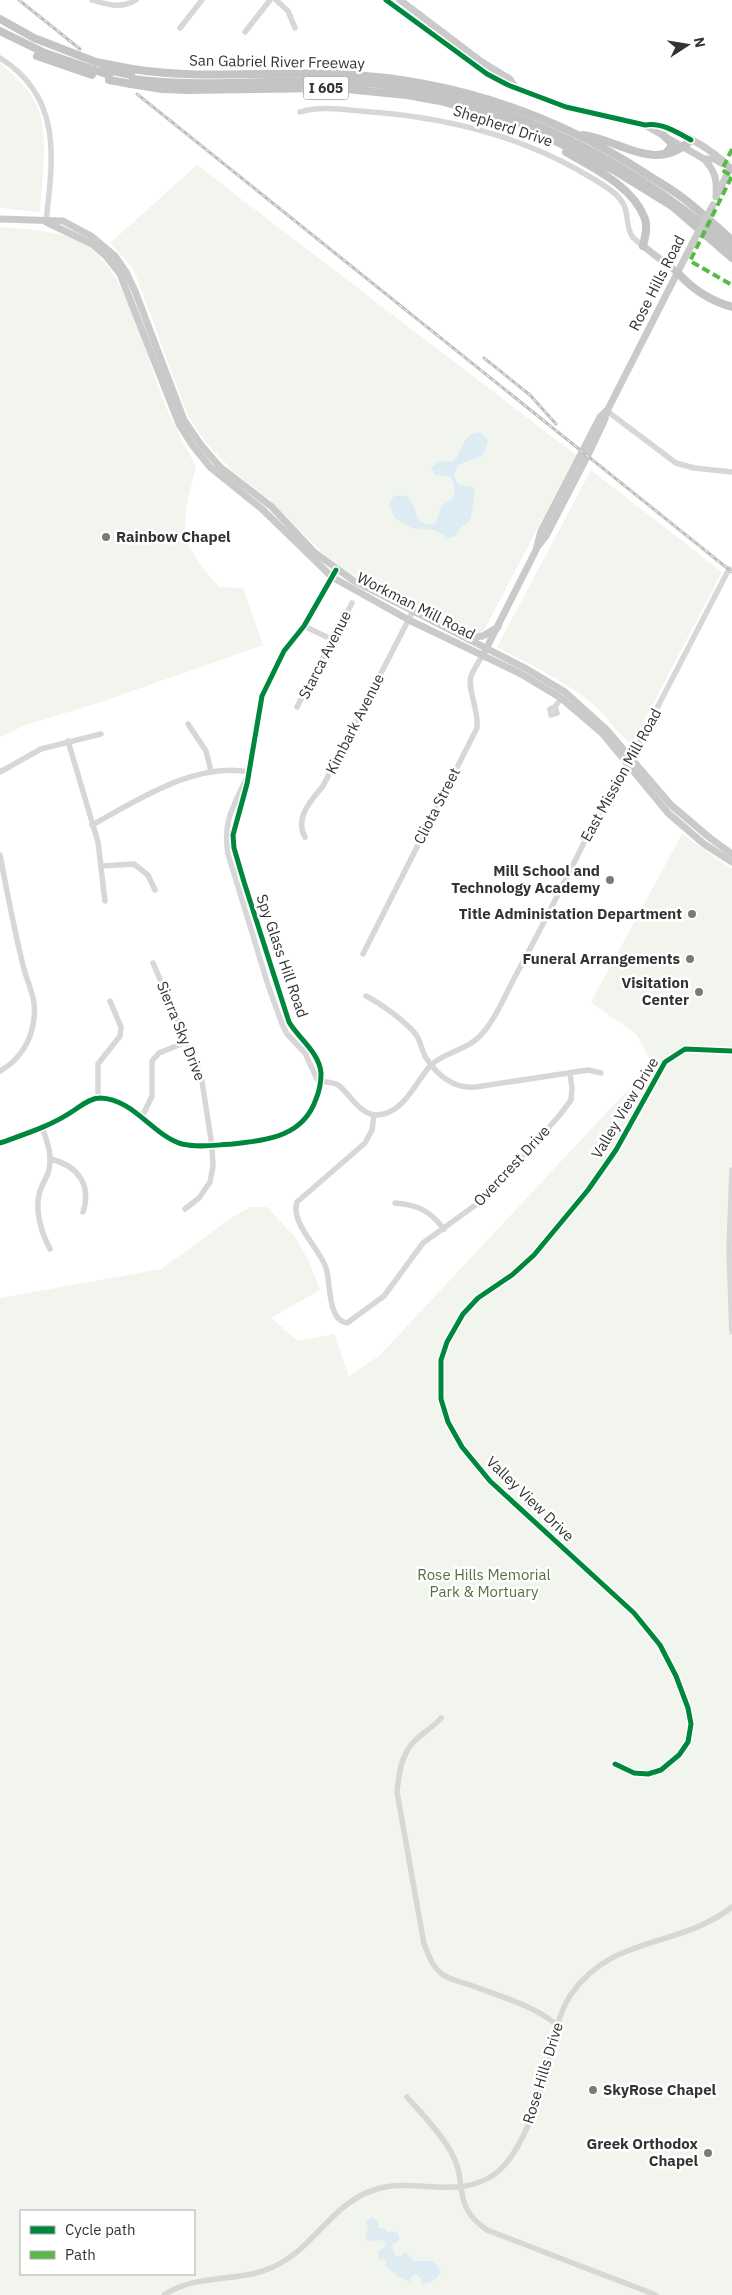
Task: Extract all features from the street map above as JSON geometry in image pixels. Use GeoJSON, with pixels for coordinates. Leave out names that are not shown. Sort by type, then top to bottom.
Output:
{"type":"FeatureCollection","features":[{"type":"Feature","properties":{"kind":"highway","name":"San Gabriel River Freeway"},"geometry":{"type":"LineString","coordinates":[[0,19],[34,38],[131,77],[186,90],[336,88],[407,95],[440,101],[517,122],[616,172],[672,206],[732,258]]}},
{"type":"Feature","properties":{"kind":"highway"},"geometry":{"type":"LineString","coordinates":[[0,26],[53,52],[131,77],[185,84],[330,81],[393,87],[466,101],[549,130],[623,167],[684,209],[732,249]]}},
{"type":"Feature","properties":{"kind":"highway"},"geometry":{"type":"LineString","coordinates":[[0,30],[59,59],[109,77]]}},
{"type":"Feature","properties":{"kind":"highway","name":"San Gabriel River Freeway"},"geometry":{"type":"LineString","coordinates":[[0,36],[55,64],[109,77],[296,73],[339,74],[392,79],[449,88],[521,110],[578,134],[617,155],[682,197],[732,240]]}},
{"type":"Feature","properties":{"kind":"highway"},"geometry":{"type":"LineString","coordinates":[[131,77],[186,81],[339,80],[406,86],[441,93],[512,113],[545,125],[607,155],[617,155]]}},
{"type":"Feature","properties":{"kind":"highway"},"geometry":{"type":"LineString","coordinates":[[517,122],[617,184],[632,198],[645,220],[646,236],[643,246]]}},
{"type":"Feature","properties":{"kind":"highway"},"geometry":{"type":"LineString","coordinates":[[578,134],[597,136],[642,154],[671,153],[691,140]]}},
{"type":"Feature","properties":{"kind":"highway"},"geometry":{"type":"LineString","coordinates":[[664,136],[671,143],[671,147],[664,154]]}},
{"type":"Feature","properties":{"kind":"highway"},"geometry":{"type":"LineString","coordinates":[[677,272],[685,281],[714,301],[732,307]]}},
{"type":"Feature","properties":{"kind":"main road"},"geometry":{"type":"LineString","coordinates":[[386,0],[487,74],[566,107],[645,125],[684,146],[704,159],[713,169],[716,177],[716,197]]}},
{"type":"Feature","properties":{"kind":"main road"},"geometry":{"type":"LineString","coordinates":[[400,0],[482,62],[510,79],[516,87]]}},
{"type":"Feature","properties":{"kind":"main road"},"geometry":{"type":"LineString","coordinates":[[645,125],[653,123],[667,128],[691,140],[731,167]]}},
{"type":"Feature","properties":{"kind":"main road"},"geometry":{"type":"LineString","coordinates":[[704,159],[714,159],[731,167]]}},
{"type":"Feature","properties":{"kind":"main road","name":"Rose Hills Road"},"geometry":{"type":"LineString","coordinates":[[485,652],[536,550],[546,522],[600,417],[606,411],[731,167]]}},
{"type":"Feature","properties":{"kind":"main road","name":"Workman Mill Road"},"geometry":{"type":"LineString","coordinates":[[0,219],[46,222],[57,220],[78,228],[102,244],[115,256],[126,272],[184,420],[198,442],[220,467],[272,507],[314,552],[336,570],[465,638],[606,729],[671,805],[732,854]]}},
{"type":"Feature","properties":{"kind":"main road","name":"Workman Mill Road"},"geometry":{"type":"LineString","coordinates":[[46,222],[92,244],[106,256],[120,274],[130,295],[179,424],[200,455],[222,478],[274,520],[303,551],[332,577],[409,620],[485,652],[560,700],[602,733],[654,799],[682,826],[732,862]]}},
{"type":"Feature","properties":{"kind":"main road","name":"Shepherd Drive"},"geometry":{"type":"LineString","coordinates":[[643,246],[677,272]]}},
{"type":"Feature","properties":{"kind":"main road"},"geometry":{"type":"LineString","coordinates":[[465,638],[483,636],[498,627]]}},
{"type":"Feature","properties":{"kind":"main road"},"geometry":{"type":"LineString","coordinates":[[682,826],[688,825],[707,839],[716,843]]}},
{"type":"Feature","properties":{"kind":"street"},"geometry":{"type":"LineString","coordinates":[[92,0],[120,6],[136,0]]}},
{"type":"Feature","properties":{"kind":"street"},"geometry":{"type":"LineString","coordinates":[[180,28],[202,0]]}},
{"type":"Feature","properties":{"kind":"street"},"geometry":{"type":"LineString","coordinates":[[245,32],[270,0]]}},
{"type":"Feature","properties":{"kind":"street"},"geometry":{"type":"LineString","coordinates":[[276,0],[288,11],[296,28]]}},
{"type":"Feature","properties":{"kind":"street"},"geometry":{"type":"LineString","coordinates":[[0,58],[25,78],[44,110],[48,124],[52,162],[46,222]]}},
{"type":"Feature","properties":{"kind":"street","name":"Shepherd Drive"},"geometry":{"type":"LineString","coordinates":[[300,112],[342,109],[430,118],[487,132],[541,151],[597,181],[619,198],[627,212],[632,235],[643,246]]}},
{"type":"Feature","properties":{"kind":"street"},"geometry":{"type":"LineString","coordinates":[[606,411],[676,464],[732,472]]}},
{"type":"Feature","properties":{"kind":"street","name":"East Mission Mill Road"},"geometry":{"type":"LineString","coordinates":[[432,1065],[439,1058],[466,1046],[479,1036],[496,1012],[613,786],[631,759],[729,569]]}},
{"type":"Feature","properties":{"kind":"street","name":"Spy Glass Hill Road"},"geometry":{"type":"LineString","coordinates":[[98,1098],[112,1100],[125,1105],[170,1138],[194,1146],[212,1146],[262,1140],[282,1135],[296,1128],[306,1119],[313,1107],[321,1075],[315,1056],[295,1032],[286,1014],[234,848],[235,825],[247,784],[262,696],[284,651],[304,626],[336,570]]}},
{"type":"Feature","properties":{"kind":"street","name":"Starca Avenue"},"geometry":{"type":"LineString","coordinates":[[297,707],[352,603]]}},
{"type":"Feature","properties":{"kind":"street","name":"Kimbark Avenue"},"geometry":{"type":"LineString","coordinates":[[305,836],[301,824],[305,811],[311,800],[323,786],[413,611]]}},
{"type":"Feature","properties":{"kind":"street"},"geometry":{"type":"LineString","coordinates":[[304,626],[333,640]]}},
{"type":"Feature","properties":{"kind":"street","name":"Cliota Street"},"geometry":{"type":"LineString","coordinates":[[362,954],[477,728],[478,715],[470,688],[471,677],[485,652]]}},
{"type":"Feature","properties":{"kind":"street"},"geometry":{"type":"LineString","coordinates":[[188,724],[206,751],[211,770]]}},
{"type":"Feature","properties":{"kind":"street"},"geometry":{"type":"LineString","coordinates":[[0,772],[41,749],[101,734]]}},
{"type":"Feature","properties":{"kind":"street"},"geometry":{"type":"LineString","coordinates":[[68,741],[98,842],[105,901]]}},
{"type":"Feature","properties":{"kind":"street"},"geometry":{"type":"LineString","coordinates":[[92,825],[141,796],[211,770],[232,768],[249,772]]}},
{"type":"Feature","properties":{"kind":"street"},"geometry":{"type":"LineString","coordinates":[[0,855],[23,967],[33,995],[35,1017],[28,1043],[20,1054],[0,1071]]}},
{"type":"Feature","properties":{"kind":"street"},"geometry":{"type":"LineString","coordinates":[[101,866],[134,864],[148,875],[155,890]]}},
{"type":"Feature","properties":{"kind":"street","name":"Sierra Sky Drive"},"geometry":{"type":"LineString","coordinates":[[153,963],[203,1083],[212,1146],[213,1166],[210,1182],[199,1198],[185,1209]]}},
{"type":"Feature","properties":{"kind":"street"},"geometry":{"type":"LineString","coordinates":[[366,996],[378,1002],[416,1035],[426,1057],[448,1081],[464,1088],[588,1070],[601,1073]]}},
{"type":"Feature","properties":{"kind":"street"},"geometry":{"type":"LineString","coordinates":[[0,1143],[42,1127],[85,1103],[98,1098],[98,1064],[120,1036],[120,1027],[110,1001]]}},
{"type":"Feature","properties":{"kind":"street"},"geometry":{"type":"LineString","coordinates":[[142,1117],[152,1096],[152,1061],[159,1053],[186,1042]]}},
{"type":"Feature","properties":{"kind":"street","name":"Valley View Drive"},"geometry":{"type":"LineString","coordinates":[[615,1764],[634,1773],[648,1774],[661,1770],[679,1755],[688,1742],[691,1724],[688,1708],[676,1676],[660,1645],[634,1613],[490,1481],[459,1442],[448,1422],[441,1400],[441,1360],[447,1342],[463,1314],[478,1298],[512,1275],[534,1255],[578,1203],[616,1150],[665,1062],[685,1049],[732,1051]]}},
{"type":"Feature","properties":{"kind":"street"},"geometry":{"type":"LineString","coordinates":[[320,1081],[337,1084],[360,1108],[374,1115],[384,1114],[394,1109],[414,1091],[421,1077],[432,1065]]}},
{"type":"Feature","properties":{"kind":"street","name":"Overcrest Drive"},"geometry":{"type":"LineString","coordinates":[[374,1115],[372,1130],[365,1144],[297,1202],[294,1209],[296,1218],[323,1259],[328,1274],[335,1315],[341,1322],[347,1323],[384,1296],[423,1243],[488,1196],[571,1100],[570,1073]]}},
{"type":"Feature","properties":{"kind":"street"},"geometry":{"type":"LineString","coordinates":[[42,1127],[49,1146],[50,1158],[48,1172],[39,1193],[37,1205],[45,1238],[50,1249]]}},
{"type":"Feature","properties":{"kind":"street"},"geometry":{"type":"LineString","coordinates":[[50,1158],[64,1162],[78,1173],[86,1193],[83,1212]]}},
{"type":"Feature","properties":{"kind":"street"},"geometry":{"type":"LineString","coordinates":[[732,1170],[729,1244],[732,1332]]}},
{"type":"Feature","properties":{"kind":"street"},"geometry":{"type":"LineString","coordinates":[[395,1203],[418,1207],[429,1212],[444,1229]]}},
{"type":"Feature","properties":{"kind":"street"},"geometry":{"type":"LineString","coordinates":[[441,1718],[414,1741],[405,1754],[400,1769],[397,1792],[424,1944],[429,1958],[445,1976],[547,2016],[557,2025]]}},
{"type":"Feature","properties":{"kind":"street","name":"Rose Hills Drive"},"geometry":{"type":"LineString","coordinates":[[164,2295],[185,2285],[251,2274],[273,2268],[295,2255],[348,2203],[370,2191],[400,2185],[461,2188],[491,2176],[502,2168],[515,2154],[540,2089],[557,2025],[570,1996],[588,1974],[603,1962],[635,1946],[672,1938],[698,1928],[732,1907]]}},
{"type":"Feature","properties":{"kind":"street"},"geometry":{"type":"LineString","coordinates":[[407,2097],[450,2150],[458,2168],[467,2211],[474,2221],[487,2230],[656,2295]]}},
{"type":"Feature","properties":{"kind":"green space"},"geometry":{"type":"Polygon","coordinates":[[[0,63],[25,87],[36,104],[40,116],[43,129],[44,157],[40,212],[0,208],[0,63]]]}},
{"type":"Feature","properties":{"kind":"green space"},"geometry":{"type":"Polygon","coordinates":[[[197,165],[576,455],[481,636],[436,618],[351,574],[326,556],[270,500],[235,473],[206,443],[188,416],[133,268],[110,243],[197,165]]]}},
{"type":"Feature","properties":{"kind":"green space"},"geometry":{"type":"Polygon","coordinates":[[[0,227],[47,232],[75,239],[93,250],[108,266],[132,310],[164,402],[196,467],[189,493],[185,522],[189,546],[200,564],[219,587],[243,588],[263,645],[98,703],[26,725],[0,737],[0,227]]]}},
{"type":"Feature","properties":{"kind":"green space"},"geometry":{"type":"Polygon","coordinates":[[[591,470],[722,572],[632,744],[583,696],[497,647],[591,470]]]}},
{"type":"Feature","properties":{"kind":"green space","name":"Rose Hills Memorial Park & Mortuary"},"geometry":{"type":"Polygon","coordinates":[[[682,834],[732,869],[732,2295],[0,2295],[0,1298],[161,1269],[233,1217],[250,1207],[267,1207],[294,1236],[309,1261],[320,1290],[271,1318],[298,1341],[334,1334],[349,1376],[379,1356],[652,1064],[637,1035],[591,1002],[682,834]]]}},
{"type":"Feature","properties":{"kind":"shaded area"},"geometry":{"type":"Polygon","coordinates":[[[478,432],[483,434],[488,441],[483,455],[462,464],[455,471],[458,484],[472,487],[475,492],[470,521],[461,527],[456,536],[448,538],[435,530],[412,528],[395,518],[389,504],[394,496],[403,495],[409,498],[420,521],[426,524],[436,523],[441,506],[452,499],[455,493],[452,479],[435,475],[431,468],[438,461],[451,462],[454,460],[464,442],[472,434],[478,432]]]}},
{"type":"Feature","properties":{"kind":"shaded area"},"geometry":{"type":"Polygon","coordinates":[[[372,2217],[378,2222],[378,2228],[385,2229],[388,2232],[395,2231],[399,2235],[399,2240],[392,2245],[395,2256],[401,2256],[405,2253],[414,2261],[433,2261],[441,2271],[438,2277],[431,2282],[421,2284],[421,2278],[416,2274],[411,2277],[410,2282],[396,2275],[384,2265],[386,2263],[384,2258],[379,2261],[378,2252],[386,2244],[382,2240],[368,2241],[365,2236],[368,2229],[366,2221],[372,2217]]]}},
{"type":"Feature","properties":{"kind":"railway"},"geometry":{"type":"LineString","coordinates":[[19,0],[80,49]]}},
{"type":"Feature","properties":{"kind":"railway"},"geometry":{"type":"LineString","coordinates":[[137,94],[732,572]]}},
{"type":"Feature","properties":{"kind":"railway"},"geometry":{"type":"LineString","coordinates":[[484,358],[530,395],[556,424]]}},
{"type":"Feature","properties":{"kind":"marked path"},"geometry":{"type":"LineString","coordinates":[[732,149],[722,170],[732,176],[690,261],[732,285]]}},
{"type":"Feature","properties":{"kind":"cycle path"},"geometry":{"type":"LineString","coordinates":[[386,0],[487,74],[508,85],[566,107],[645,125],[663,126],[691,140]]}},
{"type":"Feature","properties":{"kind":"cycle path"},"geometry":{"type":"LineString","coordinates":[[0,1143],[47,1125],[96,1098],[112,1100],[123,1104],[171,1139],[182,1144],[194,1146],[232,1144],[271,1138],[293,1129],[310,1112],[320,1086],[321,1073],[319,1065],[313,1052],[289,1022],[244,882],[234,848],[233,835],[247,784],[262,696],[284,651],[304,626],[336,570]]}},
{"type":"Feature","properties":{"kind":"cycle path"},"geometry":{"type":"LineString","coordinates":[[615,1764],[634,1773],[648,1774],[661,1770],[679,1755],[688,1742],[691,1724],[688,1708],[676,1676],[660,1645],[634,1613],[490,1481],[462,1447],[448,1422],[441,1399],[441,1360],[447,1342],[463,1314],[478,1298],[512,1275],[534,1255],[588,1190],[616,1150],[665,1062],[685,1049],[732,1051]]}},
{"type":"Feature","properties":{"kind":"place","name":"Rainbow Chapel"},"geometry":{"type":"Point","coordinates":[106,537]}},
{"type":"Feature","properties":{"kind":"place","name":"Mill School and Technology Academy"},"geometry":{"type":"Point","coordinates":[610,880]}},
{"type":"Feature","properties":{"kind":"place","name":"Title Administation Department"},"geometry":{"type":"Point","coordinates":[692,914]}},
{"type":"Feature","properties":{"kind":"place","name":"Funeral Arrangements"},"geometry":{"type":"Point","coordinates":[690,959]}},
{"type":"Feature","properties":{"kind":"place","name":"Visitation Center"},"geometry":{"type":"Point","coordinates":[699,992]}},
{"type":"Feature","properties":{"kind":"place","name":"SkyRose Chapel"},"geometry":{"type":"Point","coordinates":[593,2090]}},
{"type":"Feature","properties":{"kind":"place","name":"Greek Orthodox Chapel"},"geometry":{"type":"Point","coordinates":[708,2153]}}]}
